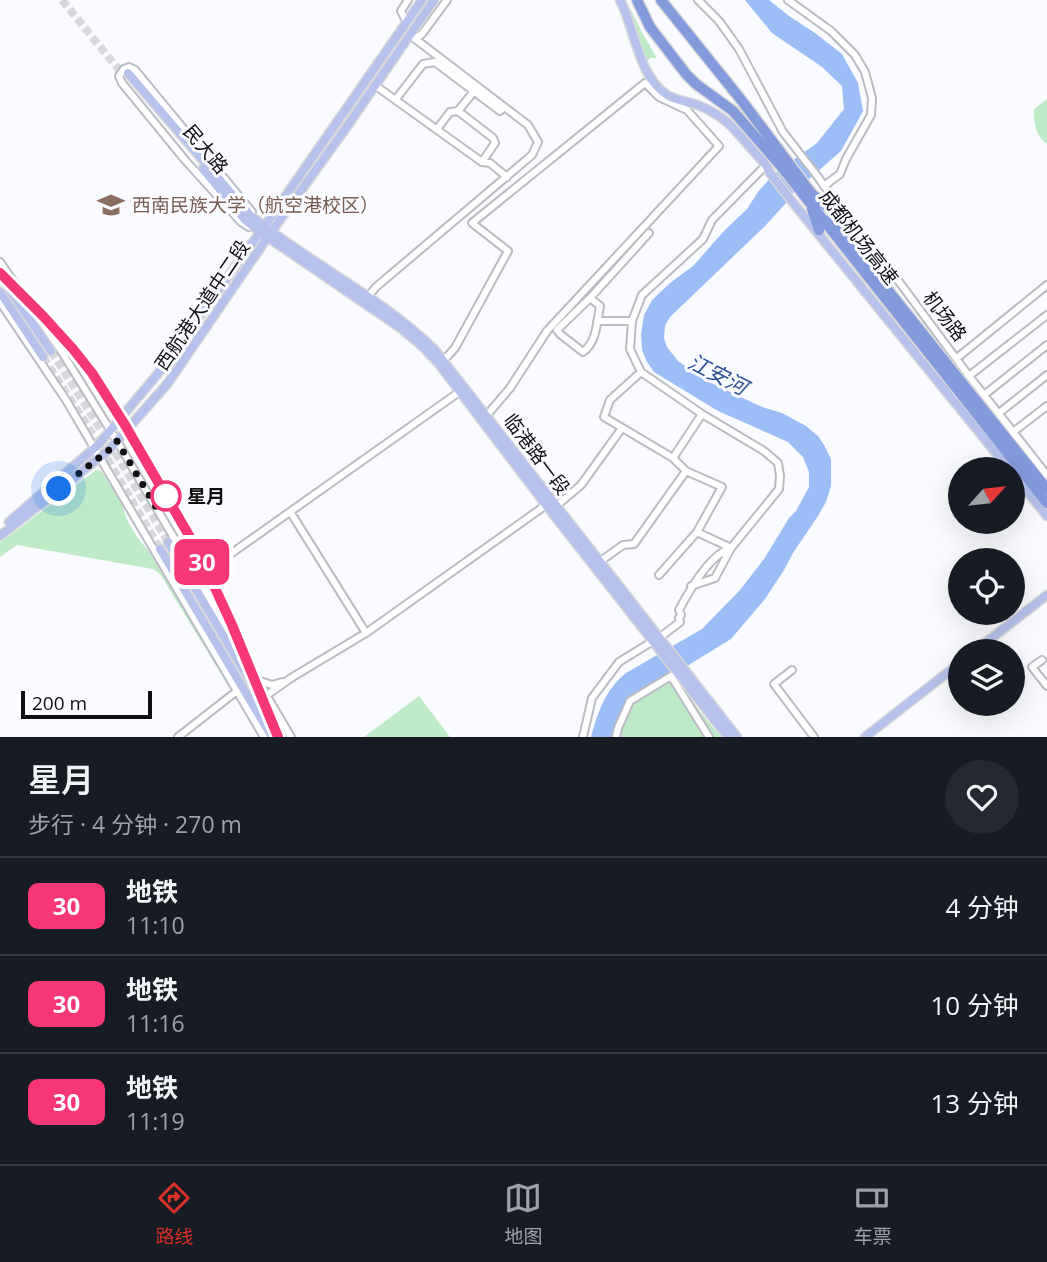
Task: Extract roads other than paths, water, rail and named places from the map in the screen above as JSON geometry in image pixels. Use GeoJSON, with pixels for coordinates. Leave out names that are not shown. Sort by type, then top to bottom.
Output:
{"type":"FeatureCollection","features":[{"type":"Feature","properties":{"kind":"highway","name":"成都机场高速"},"geometry":{"type":"LineString","coordinates":[[635,0],[650,27],[696,85],[733,111],[784,163]]}},
{"type":"Feature","properties":{"kind":"highway","name":"成都机场高速"},"geometry":{"type":"LineString","coordinates":[[661,0],[742,101],[806,193],[1047,489]]}},
{"type":"Feature","properties":{"kind":"highway"},"geometry":{"type":"LineString","coordinates":[[806,193],[819,230]]}},
{"type":"Feature","properties":{"kind":"highway"},"geometry":{"type":"LineString","coordinates":[[806,193],[832,211],[867,246]]}},
{"type":"Feature","properties":{"kind":"highway","name":"成都机场高速"},"geometry":{"type":"LineString","coordinates":[[928,346],[1047,503]]}},
{"type":"Feature","properties":{"kind":"main road"},"geometry":{"type":"LineString","coordinates":[[0,530],[94,448],[156,376],[266,232],[422,0]]}},
{"type":"Feature","properties":{"kind":"main road","name":"西航港大道中二段"},"geometry":{"type":"LineString","coordinates":[[0,536],[109,450],[168,383],[266,232],[413,37],[434,0]]}},
{"type":"Feature","properties":{"kind":"main road"},"geometry":{"type":"LineString","coordinates":[[620,0],[644,67],[653,80],[666,94],[702,107],[729,123],[999,457]]}},
{"type":"Feature","properties":{"kind":"main road","name":"民大路"},"geometry":{"type":"LineString","coordinates":[[126,74],[266,232]]}},
{"type":"Feature","properties":{"kind":"main road"},"geometry":{"type":"LineString","coordinates":[[804,216],[819,230],[847,270]]}},
{"type":"Feature","properties":{"kind":"main road","name":"临港路一段"},"geometry":{"type":"LineString","coordinates":[[266,232],[410,327],[444,360],[462,390],[682,673],[728,737]]}},
{"type":"Feature","properties":{"kind":"main road"},"geometry":{"type":"LineString","coordinates":[[0,275],[47,354],[0,292]]}},
{"type":"Feature","properties":{"kind":"main road","name":"临港路一段"},"geometry":{"type":"LineString","coordinates":[[367,300],[423,347],[487,415],[551,507]]}},
{"type":"Feature","properties":{"kind":"main road"},"geometry":{"type":"LineString","coordinates":[[1026,490],[1047,516]]}},
{"type":"Feature","properties":{"kind":"main road"},"geometry":{"type":"LineString","coordinates":[[168,542],[283,737]]}},
{"type":"Feature","properties":{"kind":"main road"},"geometry":{"type":"LineString","coordinates":[[160,549],[272,737]]}},
{"type":"Feature","properties":{"kind":"main road"},"geometry":{"type":"LineString","coordinates":[[990,639],[1047,595]]}},
{"type":"Feature","properties":{"kind":"main road"},"geometry":{"type":"LineString","coordinates":[[865,737],[948,672]]}},
{"type":"Feature","properties":{"kind":"main road","name":"临港路一段"},"geometry":{"type":"LineString","coordinates":[[682,673],[737,737]]}},
{"type":"Feature","properties":{"kind":"street"},"geometry":{"type":"LineString","coordinates":[[407,23],[401,10],[408,0]]}},
{"type":"Feature","properties":{"kind":"street"},"geometry":{"type":"LineString","coordinates":[[413,37],[422,34],[447,0]]}},
{"type":"Feature","properties":{"kind":"street","name":"机场路"},"geometry":{"type":"LineString","coordinates":[[698,0],[719,21],[739,48],[783,132],[867,246],[897,279],[1047,475]]}},
{"type":"Feature","properties":{"kind":"street"},"geometry":{"type":"LineString","coordinates":[[788,0],[831,32],[855,55],[865,72],[872,98],[871,115],[846,159],[841,174],[824,186]]}},
{"type":"Feature","properties":{"kind":"street"},"geometry":{"type":"LineString","coordinates":[[413,37],[476,89]]}},
{"type":"Feature","properties":{"kind":"street"},"geometry":{"type":"LineString","coordinates":[[367,300],[376,286],[532,155],[538,142],[528,125],[435,62],[423,64],[396,99]]}},
{"type":"Feature","properties":{"kind":"street"},"geometry":{"type":"LineString","coordinates":[[130,67],[135,70],[266,232],[241,222],[178,152],[122,83],[119,76],[124,69],[130,67]]}},
{"type":"Feature","properties":{"kind":"street"},"geometry":{"type":"LineString","coordinates":[[444,360],[455,348],[508,251],[472,223],[645,83],[659,97],[687,110],[719,146],[547,331],[510,388],[487,415]]}},
{"type":"Feature","properties":{"kind":"street"},"geometry":{"type":"LineString","coordinates":[[376,86],[507,177]]}},
{"type":"Feature","properties":{"kind":"street"},"geometry":{"type":"LineString","coordinates":[[437,129],[450,112],[458,111],[476,89]]}},
{"type":"Feature","properties":{"kind":"street"},"geometry":{"type":"LineString","coordinates":[[458,111],[493,138],[495,143],[482,162]]}},
{"type":"Feature","properties":{"kind":"street"},"geometry":{"type":"LineString","coordinates":[[691,586],[715,578],[730,548],[779,489],[778,463],[641,372],[630,349],[632,321],[642,295],[703,239],[712,220],[768,169]]}},
{"type":"Feature","properties":{"kind":"street"},"geometry":{"type":"LineString","coordinates":[[590,298],[600,306],[594,335],[583,352],[557,330],[649,233]]}},
{"type":"Feature","properties":{"kind":"street"},"geometry":{"type":"LineString","coordinates":[[0,262],[60,349],[117,441],[291,737]]}},
{"type":"Feature","properties":{"kind":"street"},"geometry":{"type":"LineString","coordinates":[[957,358],[1047,285]]}},
{"type":"Feature","properties":{"kind":"street"},"geometry":{"type":"LineString","coordinates":[[0,302],[66,400],[264,737]]}},
{"type":"Feature","properties":{"kind":"street"},"geometry":{"type":"LineString","coordinates":[[970,376],[1047,315]]}},
{"type":"Feature","properties":{"kind":"street"},"geometry":{"type":"LineString","coordinates":[[597,321],[632,321]]}},
{"type":"Feature","properties":{"kind":"street"},"geometry":{"type":"LineString","coordinates":[[984,395],[1047,345]]}},
{"type":"Feature","properties":{"kind":"street"},"geometry":{"type":"LineString","coordinates":[[641,372],[610,400],[604,417],[673,457],[686,471],[722,486],[697,532],[659,575]]}},
{"type":"Feature","properties":{"kind":"street"},"geometry":{"type":"LineString","coordinates":[[999,413],[1047,375]]}},
{"type":"Feature","properties":{"kind":"street"},"geometry":{"type":"LineString","coordinates":[[198,577],[462,390]]}},
{"type":"Feature","properties":{"kind":"street"},"geometry":{"type":"LineString","coordinates":[[1013,432],[1047,406]]}},
{"type":"Feature","properties":{"kind":"street"},"geometry":{"type":"LineString","coordinates":[[673,457],[702,414]]}},
{"type":"Feature","properties":{"kind":"street"},"geometry":{"type":"LineString","coordinates":[[267,695],[366,633],[581,485],[622,428]]}},
{"type":"Feature","properties":{"kind":"street"},"geometry":{"type":"LineString","coordinates":[[597,564],[623,545],[634,544],[686,471]]}},
{"type":"Feature","properties":{"kind":"street"},"geometry":{"type":"LineString","coordinates":[[290,513],[366,633]]}},
{"type":"Feature","properties":{"kind":"street"},"geometry":{"type":"LineString","coordinates":[[697,532],[730,548]]}},
{"type":"Feature","properties":{"kind":"street"},"geometry":{"type":"LineString","coordinates":[[583,737],[592,698],[619,662],[680,622],[679,610],[691,586],[723,550],[730,548]]}},
{"type":"Feature","properties":{"kind":"street"},"geometry":{"type":"LineString","coordinates":[[1042,660],[1032,667],[1047,686]]}},
{"type":"Feature","properties":{"kind":"street"},"geometry":{"type":"LineString","coordinates":[[792,670],[774,684],[814,737]]}},
{"type":"Feature","properties":{"kind":"street"},"geometry":{"type":"LineString","coordinates":[[616,737],[630,701],[671,676],[709,737]]}},
{"type":"Feature","properties":{"kind":"street"},"geometry":{"type":"LineString","coordinates":[[258,681],[272,685],[291,678]]}},
{"type":"Feature","properties":{"kind":"street"},"geometry":{"type":"LineString","coordinates":[[178,737],[237,691]]}},
{"type":"Feature","properties":{"kind":"water"},"geometry":{"type":"Polygon","coordinates":[[[745,0],[769,0],[842,54],[858,83],[863,111],[841,151],[791,195],[765,226],[670,317],[665,326],[664,338],[667,347],[678,361],[705,380],[762,407],[782,413],[818,436],[831,459],[831,486],[826,502],[784,570],[765,599],[731,639],[630,701],[616,737],[591,737],[603,702],[619,680],[626,673],[702,629],[740,590],[764,559],[809,487],[809,472],[803,457],[788,442],[718,411],[654,372],[642,350],[644,315],[652,300],[693,266],[747,209],[773,175],[817,143],[844,109],[842,86],[822,67],[772,33],[745,0]]]}},
{"type":"Feature","properties":{"kind":"tunnel"},"geometry":{"type":"LineString","coordinates":[[62,0],[124,76]]}},
{"type":"Feature","properties":{"kind":"tunnel"},"geometry":{"type":"LineString","coordinates":[[51,351],[168,542]]}},
{"type":"Feature","properties":{"kind":"tunnel"},"geometry":{"type":"LineString","coordinates":[[43,357],[94,436],[160,549]]}},
{"type":"Feature","properties":{"kind":"metro line","name":"30"},"geometry":{"type":"LineString","coordinates":[[0,273],[73,349],[92,373],[125,425],[198,551],[278,737]]}},
{"type":"Feature","properties":{"kind":"place","name":"西南民族大学（航空港校区）"},"geometry":{"type":"Point","coordinates":[111,205]}},
{"type":"Feature","properties":{"kind":"place","name":"星月"},"geometry":{"type":"Point","coordinates":[166,496]}},
{"type":"Feature","properties":{"kind":"water label","name":"江安河"},"geometry":{"type":"Point","coordinates":[718,374]}}]}
